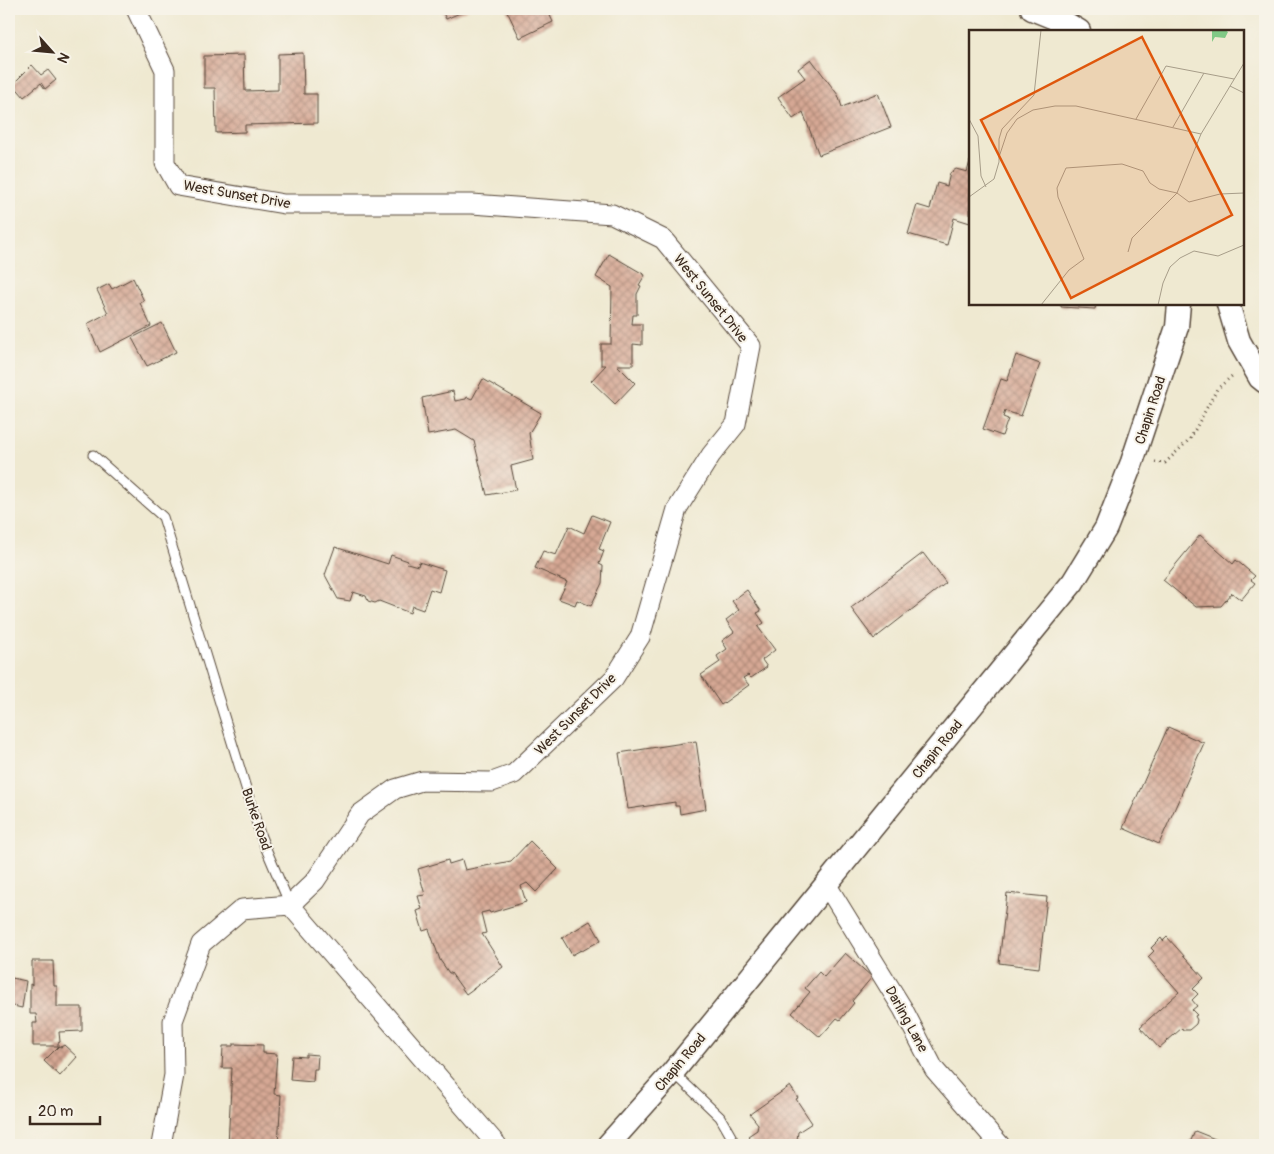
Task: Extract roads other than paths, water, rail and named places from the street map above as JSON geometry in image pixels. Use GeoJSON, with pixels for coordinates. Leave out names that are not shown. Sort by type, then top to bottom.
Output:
{"type":"FeatureCollection","features":[{"type":"Feature","properties":{"kind":"street","name":"West Sunset Drive"},"geometry":{"type":"LineString","coordinates":[[136,9],[165,70],[164,163],[178,186],[284,204],[472,204],[612,214],[663,239],[751,346],[736,424],[712,455],[677,509],[640,637],[614,678],[514,774],[492,782],[422,781],[395,789],[360,814],[315,881],[290,905]]}},
{"type":"Feature","properties":{"kind":"street"},"geometry":{"type":"LineString","coordinates":[[1019,9],[1039,30]]}},
{"type":"Feature","properties":{"kind":"street"},"geometry":{"type":"LineString","coordinates":[[1032,9],[1064,22],[1077,30]]}},
{"type":"Feature","properties":{"kind":"street","name":"Chapin Road"},"geometry":{"type":"LineString","coordinates":[[608,1145],[673,1072],[1073,582],[1106,528],[1132,462],[1177,327],[1178,305]]}},
{"type":"Feature","properties":{"kind":"street"},"geometry":{"type":"LineString","coordinates":[[1228,305],[1239,341],[1259,374]]}},
{"type":"Feature","properties":{"kind":"street","name":"Darling Lane"},"geometry":{"type":"LineString","coordinates":[[826,884],[903,1009],[934,1069],[1000,1145]]}},
{"type":"Feature","properties":{"kind":"street"},"geometry":{"type":"LineString","coordinates":[[161,1145],[174,1075],[173,1021],[202,944],[242,909],[290,905]]}},
{"type":"Feature","properties":{"kind":"street","name":"Burke Road"},"geometry":{"type":"LineString","coordinates":[[290,905],[497,1145]]}},
{"type":"Feature","properties":{"kind":"lane","name":"Burke Road"},"geometry":{"type":"LineString","coordinates":[[93,455],[163,517],[261,837],[290,905]]}},
{"type":"Feature","properties":{"kind":"lane"},"geometry":{"type":"LineString","coordinates":[[673,1072],[720,1117],[736,1145]]}}]}
